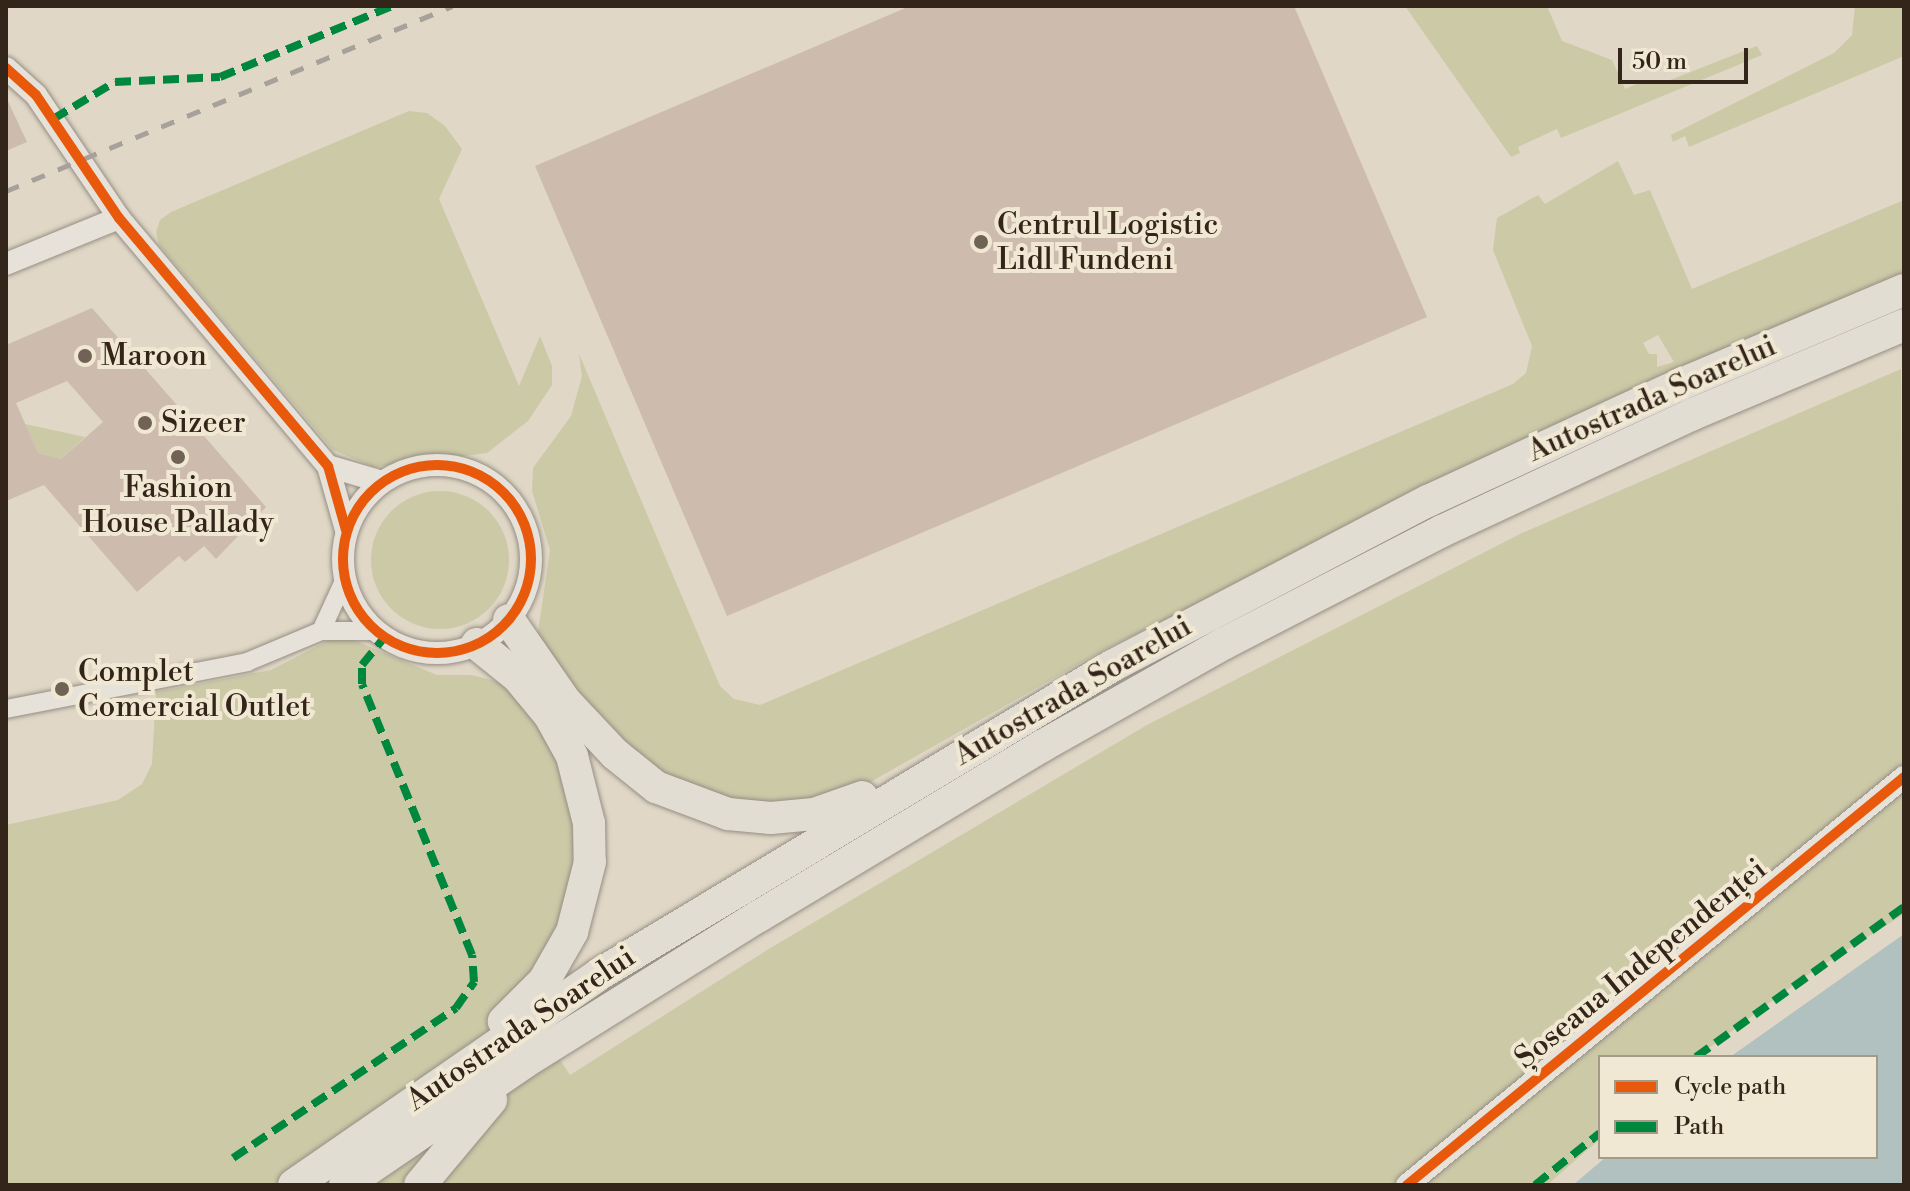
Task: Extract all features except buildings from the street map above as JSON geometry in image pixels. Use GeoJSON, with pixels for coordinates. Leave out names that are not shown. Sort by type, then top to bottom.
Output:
{"type":"FeatureCollection","features":[{"type":"Feature","properties":{"kind":"highway","name":"Autostrada Soarelui"},"geometry":{"type":"LineString","coordinates":[[294,1185],[394,1113],[598,975],[1031,713],[1237,598],[1428,501],[1679,385],[1904,290]]}},
{"type":"Feature","properties":{"kind":"highway","name":"Autostrada Soarelui"},"geometry":{"type":"LineString","coordinates":[[345,1185],[525,1062],[1042,746],[1442,531],[1693,414],[1904,325]]}},
{"type":"Feature","properties":{"kind":"highway"},"geometry":{"type":"LineString","coordinates":[[509,620],[565,701],[635,773],[692,803],[728,814],[814,814],[851,803],[988,723],[1031,713]]}},
{"type":"Feature","properties":{"kind":"highway"},"geometry":{"type":"LineString","coordinates":[[394,1113],[517,1011],[544,981],[572,932],[590,862],[583,790],[564,737],[518,677],[477,644]]}},
{"type":"Feature","properties":{"kind":"highway"},"geometry":{"type":"LineString","coordinates":[[420,1185],[525,1062]]}},
{"type":"Feature","properties":{"kind":"street"},"geometry":{"type":"LineString","coordinates":[[6,68],[36,95],[119,218],[328,466],[346,530],[344,581],[321,631]]}},
{"type":"Feature","properties":{"kind":"street"},"geometry":{"type":"LineString","coordinates":[[6,264],[119,218]]}},
{"type":"Feature","properties":{"kind":"street"},"geometry":{"type":"LineString","coordinates":[[344,581],[351,600],[375,631],[406,648],[430,653],[477,644],[509,620],[523,596],[531,569],[530,541],[507,495],[488,480],[445,465],[423,465],[382,482],[360,503],[346,530]]}},
{"type":"Feature","properties":{"kind":"street"},"geometry":{"type":"LineString","coordinates":[[328,466],[382,482]]}},
{"type":"Feature","properties":{"kind":"street"},"geometry":{"type":"LineString","coordinates":[[6,709],[247,662],[321,631],[375,631]]}},
{"type":"Feature","properties":{"kind":"street","name":"Șoseaua Independenței"},"geometry":{"type":"LineString","coordinates":[[1407,1185],[1904,777]]}},
{"type":"Feature","properties":{"kind":"shaded area"},"geometry":{"type":"Polygon","coordinates":[[[1405,6],[1547,6],[1562,41],[1612,60],[1625,89],[1646,80],[1670,80],[1757,46],[1762,55],[1561,138],[1557,129],[1518,147],[1520,153],[1511,157],[1405,6]]]}},
{"type":"Feature","properties":{"kind":"shaded area"},"geometry":{"type":"Polygon","coordinates":[[[1855,6],[1904,6],[1904,56],[1689,147],[1685,136],[1673,142],[1671,135],[1834,53],[1852,35],[1855,6]]]}},
{"type":"Feature","properties":{"kind":"shaded area"},"geometry":{"type":"Polygon","coordinates":[[[409,111],[427,113],[445,126],[462,149],[439,199],[519,386],[540,336],[552,366],[552,385],[528,421],[487,453],[374,467],[333,450],[159,245],[156,232],[160,220],[171,212],[409,111]]]}},
{"type":"Feature","properties":{"kind":"shaded area"},"geometry":{"type":"Polygon","coordinates":[[[1618,161],[1634,195],[1650,190],[1692,289],[1904,200],[1904,277],[1652,386],[1107,648],[837,801],[780,809],[691,793],[609,734],[537,639],[550,550],[532,491],[533,468],[571,416],[582,376],[579,354],[720,686],[734,699],[760,705],[1513,384],[1526,373],[1532,346],[1493,250],[1497,218],[1538,195],[1545,204],[1618,161]],[[1658,335],[1643,343],[1649,354],[1657,354],[1657,367],[1674,362],[1658,335]]]}},
{"type":"Feature","properties":{"kind":"shaded area"},"geometry":{"type":"Polygon","coordinates":[[[1901,369],[1904,914],[1806,976],[1700,1055],[1598,1055],[1598,1141],[1547,1185],[6,1185],[6,825],[118,800],[142,784],[152,764],[156,692],[271,670],[331,639],[351,639],[437,675],[471,675],[503,683],[538,718],[572,791],[578,852],[552,948],[519,998],[570,1075],[767,950],[1147,725],[1522,533],[1901,369]]]}},
{"type":"Feature","properties":{"kind":"shaded area"},"geometry":{"type":"Polygon","coordinates":[[[25,424],[85,437],[61,459],[38,453],[25,424]]]}},
{"type":"Feature","properties":{"kind":"shaded area"},"geometry":{"type":"Polygon","coordinates":[[[440,491],[467,496],[489,511],[504,533],[509,560],[504,587],[489,609],[467,624],[440,629],[413,624],[391,609],[376,587],[371,560],[376,533],[391,511],[413,496],[440,491]]]}},
{"type":"Feature","properties":{"kind":"shaded area"},"geometry":{"type":"Polygon","coordinates":[[[1904,934],[1904,1185],[1573,1185],[1604,1159],[1878,1159],[1878,1055],[1733,1055],[1904,934]]]}},
{"type":"Feature","properties":{"kind":"railway"},"geometry":{"type":"LineString","coordinates":[[6,191],[452,6]]}},
{"type":"Feature","properties":{"kind":"marked path"},"geometry":{"type":"LineString","coordinates":[[53,119],[115,82],[220,77],[392,6]]}},
{"type":"Feature","properties":{"kind":"marked path"},"geometry":{"type":"LineString","coordinates":[[233,1158],[456,1008],[474,982],[472,955],[362,684],[362,665],[384,638]]}},
{"type":"Feature","properties":{"kind":"marked path"},"geometry":{"type":"LineString","coordinates":[[1699,1055],[1904,907]]}},
{"type":"Feature","properties":{"kind":"marked path"},"geometry":{"type":"LineString","coordinates":[[1535,1185],[1598,1135]]}},
{"type":"Feature","properties":{"kind":"cycle path"},"geometry":{"type":"LineString","coordinates":[[6,68],[36,95],[119,218],[328,466],[346,530]]}},
{"type":"Feature","properties":{"kind":"cycle path"},"geometry":{"type":"LineString","coordinates":[[437,465],[473,472],[504,492],[524,523],[531,559],[524,595],[504,626],[473,646],[437,653],[401,646],[370,626],[350,595],[343,559],[350,523],[370,492],[401,472],[437,465]]}},
{"type":"Feature","properties":{"kind":"cycle path"},"geometry":{"type":"LineString","coordinates":[[1407,1185],[1904,777]]}},
{"type":"Feature","properties":{"kind":"place","name":"Centrul Logistic Lidl Fundeni"},"geometry":{"type":"Point","coordinates":[981,242]}},
{"type":"Feature","properties":{"kind":"place","name":"Maroon"},"geometry":{"type":"Point","coordinates":[85,356]}},
{"type":"Feature","properties":{"kind":"place","name":"Sizeer"},"geometry":{"type":"Point","coordinates":[145,423]}},
{"type":"Feature","properties":{"kind":"place","name":"Fashion House Pallady"},"geometry":{"type":"Point","coordinates":[178,457]}},
{"type":"Feature","properties":{"kind":"place","name":"Complet Comercial Outlet"},"geometry":{"type":"Point","coordinates":[62,689]}}]}
